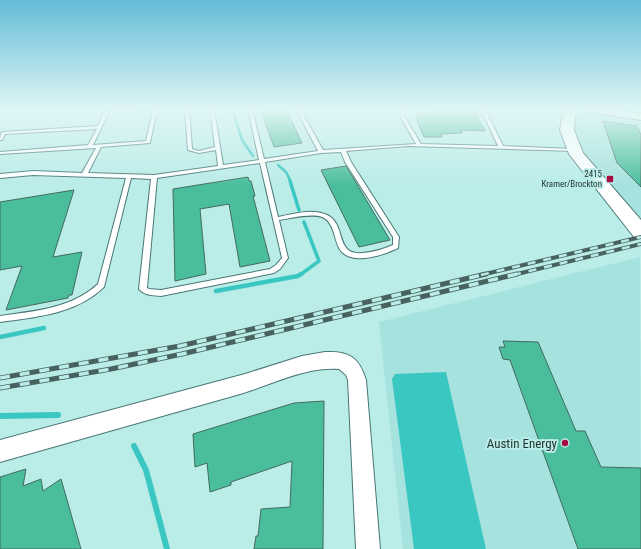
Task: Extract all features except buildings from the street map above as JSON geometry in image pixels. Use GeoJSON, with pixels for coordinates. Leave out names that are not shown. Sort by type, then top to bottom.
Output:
{"type":"FeatureCollection","features":[{"type":"Feature","properties":{"kind":"street"},"geometry":{"type":"LineString","coordinates":[[569,135],[574,150],[641,232]]}},
{"type":"Feature","properties":{"kind":"street"},"geometry":{"type":"LineString","coordinates":[[0,451],[267,377],[318,361],[337,359],[346,362],[352,368],[357,380],[368,549]]}},
{"type":"Feature","properties":{"kind":"lane"},"geometry":{"type":"LineString","coordinates":[[90,147],[96,135]]}},
{"type":"Feature","properties":{"kind":"lane"},"geometry":{"type":"LineString","coordinates":[[0,153],[148,142],[150,135]]}},
{"type":"Feature","properties":{"kind":"lane"},"geometry":{"type":"LineString","coordinates":[[189,135],[190,150],[199,152],[218,148]]}},
{"type":"Feature","properties":{"kind":"lane"},"geometry":{"type":"LineString","coordinates":[[216,135],[221,167]]}},
{"type":"Feature","properties":{"kind":"lane"},"geometry":{"type":"LineString","coordinates":[[154,177],[143,289],[148,292],[161,293],[272,271],[278,267],[285,258],[256,135]]}},
{"type":"Feature","properties":{"kind":"lane"},"geometry":{"type":"LineString","coordinates":[[312,135],[321,152]]}},
{"type":"Feature","properties":{"kind":"lane"},"geometry":{"type":"LineString","coordinates":[[413,135],[419,145]]}},
{"type":"Feature","properties":{"kind":"lane"},"geometry":{"type":"LineString","coordinates":[[495,135],[501,148]]}},
{"type":"Feature","properties":{"kind":"lane"},"geometry":{"type":"LineString","coordinates":[[0,176],[33,173],[154,177],[321,152],[419,145],[574,150]]}},
{"type":"Feature","properties":{"kind":"lane"},"geometry":{"type":"LineString","coordinates":[[84,174],[99,146]]}},
{"type":"Feature","properties":{"kind":"lane"},"geometry":{"type":"LineString","coordinates":[[276,219],[317,214],[326,217],[332,222],[344,251],[350,255],[361,256],[388,250],[396,246],[396,237],[348,162],[343,150]]}},
{"type":"Feature","properties":{"kind":"lane"},"geometry":{"type":"LineString","coordinates":[[0,319],[44,312],[80,301],[94,294],[102,285],[129,176]]}},
{"type":"Feature","properties":{"kind":"shaded area"},"geometry":{"type":"Polygon","coordinates":[[[576,135],[641,135],[641,220],[583,154],[576,135]]]}},
{"type":"Feature","properties":{"kind":"shaded area"},"geometry":{"type":"Polygon","coordinates":[[[640,257],[641,549],[403,549],[379,322],[640,257]]]}},
{"type":"Feature","properties":{"kind":"water"},"geometry":{"type":"Polygon","coordinates":[[[446,372],[486,549],[414,549],[392,379],[395,374],[446,372]]]}},
{"type":"Feature","properties":{"kind":"waterway"},"geometry":{"type":"LineString","coordinates":[[240,135],[242,140],[253,156]]}},
{"type":"Feature","properties":{"kind":"waterway"},"geometry":{"type":"LineString","coordinates":[[278,165],[286,172],[291,182]]}},
{"type":"Feature","properties":{"kind":"waterway"},"geometry":{"type":"LineString","coordinates":[[290,181],[299,210]]}},
{"type":"Feature","properties":{"kind":"waterway"},"geometry":{"type":"LineString","coordinates":[[300,275],[319,261],[304,222]]}},
{"type":"Feature","properties":{"kind":"waterway"},"geometry":{"type":"LineString","coordinates":[[216,291],[298,276],[301,274]]}},
{"type":"Feature","properties":{"kind":"waterway"},"geometry":{"type":"LineString","coordinates":[[0,337],[44,328]]}},
{"type":"Feature","properties":{"kind":"waterway"},"geometry":{"type":"LineString","coordinates":[[0,416],[58,415]]}},
{"type":"Feature","properties":{"kind":"waterway"},"geometry":{"type":"LineString","coordinates":[[134,446],[146,470],[167,549]]}},
{"type":"Feature","properties":{"kind":"railway"},"geometry":{"type":"LineString","coordinates":[[481,275],[641,237]]}},
{"type":"Feature","properties":{"kind":"railway"},"geometry":{"type":"LineString","coordinates":[[513,275],[641,244]]}},
{"type":"Feature","properties":{"kind":"railway"},"geometry":{"type":"LineString","coordinates":[[0,378],[180,346],[486,274]]}},
{"type":"Feature","properties":{"kind":"railway"},"geometry":{"type":"LineString","coordinates":[[0,388],[111,369],[182,354],[517,274]]}},
{"type":"Feature","properties":{"kind":"place","name":"2415 Kramer/Brockton"},"geometry":{"type":"Point","coordinates":[610,179]}},
{"type":"Feature","properties":{"kind":"place","name":"Austin Energy"},"geometry":{"type":"Point","coordinates":[565,443]}}]}
